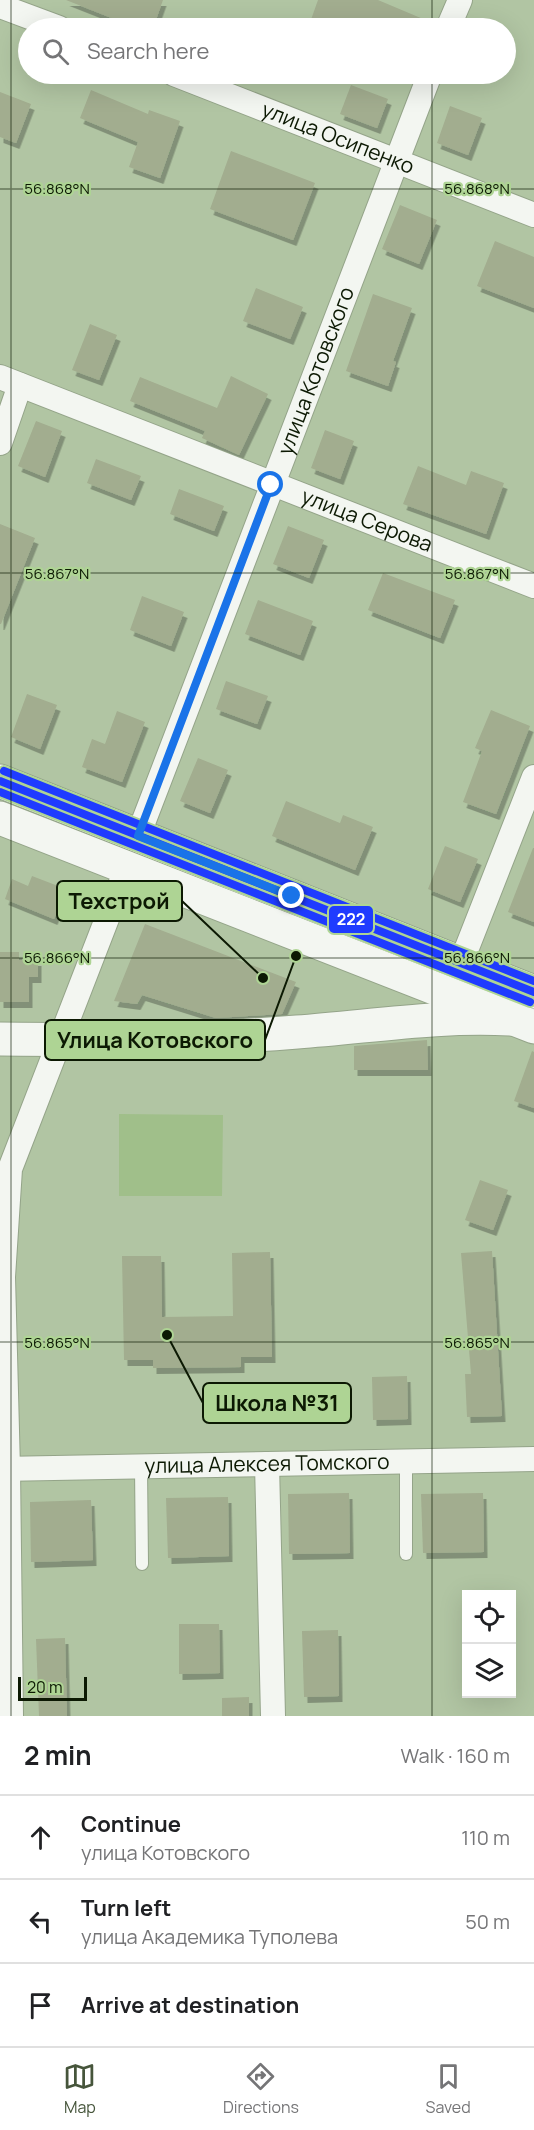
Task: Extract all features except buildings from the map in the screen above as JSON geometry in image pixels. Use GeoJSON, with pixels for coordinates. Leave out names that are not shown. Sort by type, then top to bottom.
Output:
{"type":"FeatureCollection","features":[{"type":"Feature","properties":{"kind":"main road"},"geometry":{"type":"LineString","coordinates":[[0,781],[532,991]]}},
{"type":"Feature","properties":{"kind":"main road"},"geometry":{"type":"LineString","coordinates":[[0,818],[524,1023]]}},
{"type":"Feature","properties":{"kind":"main road"},"geometry":{"type":"LineString","coordinates":[[524,1023],[507,999],[532,991]]}},
{"type":"Feature","properties":{"kind":"main road"},"geometry":{"type":"LineString","coordinates":[[0,1039],[296,1032],[472,1017],[524,1023]]}},
{"type":"Feature","properties":{"kind":"street"},"geometry":{"type":"LineString","coordinates":[[452,18],[460,0]]}},
{"type":"Feature","properties":{"kind":"street"},"geometry":{"type":"LineString","coordinates":[[0,6],[32,18]]}},
{"type":"Feature","properties":{"kind":"street","name":"улица Осипенко"},"geometry":{"type":"LineString","coordinates":[[200,84],[534,215]]}},
{"type":"Feature","properties":{"kind":"street","name":"улица Котовского"},"geometry":{"type":"LineString","coordinates":[[138,836],[426,84]]}},
{"type":"Feature","properties":{"kind":"street"},"geometry":{"type":"LineString","coordinates":[[0,442],[10,381]]}},
{"type":"Feature","properties":{"kind":"street","name":"улица Серова"},"geometry":{"type":"LineString","coordinates":[[10,381],[534,586]]}},
{"type":"Feature","properties":{"kind":"street"},"geometry":{"type":"LineString","coordinates":[[461,963],[534,777]]}},
{"type":"Feature","properties":{"kind":"street"},"geometry":{"type":"LineString","coordinates":[[11,1716],[5,1603],[3,1276],[10,1169],[127,867]]}},
{"type":"Feature","properties":{"kind":"street","name":"улица Алексея Томского"},"geometry":{"type":"LineString","coordinates":[[4,1469],[534,1459]]}},
{"type":"Feature","properties":{"kind":"street"},"geometry":{"type":"LineString","coordinates":[[267,1464],[273,1716]]}},
{"type":"Feature","properties":{"kind":"lane"},"geometry":{"type":"LineString","coordinates":[[406,1461],[406,1554]]}},
{"type":"Feature","properties":{"kind":"lane"},"geometry":{"type":"LineString","coordinates":[[141,1467],[142,1564]]}},
{"type":"Feature","properties":{"kind":"green space"},"geometry":{"type":"Polygon","coordinates":[[[119,1114],[223,1115],[222,1196],[119,1196],[119,1114]]]}},
{"type":"Feature","properties":{"kind":"transit line"},"geometry":{"type":"LineString","coordinates":[[4,771],[534,981]]}},
{"type":"Feature","properties":{"kind":"transit line","name":"222"},"geometry":{"type":"LineString","coordinates":[[0,781],[534,992]]}},
{"type":"Feature","properties":{"kind":"transit line"},"geometry":{"type":"LineString","coordinates":[[0,792],[530,1002]]}},
{"type":"Feature","properties":{"kind":"place","name":"Улица Котовского"},"geometry":{"type":"Point","coordinates":[296,956]}},
{"type":"Feature","properties":{"kind":"place","name":"Техстрой"},"geometry":{"type":"Point","coordinates":[263,978]}},
{"type":"Feature","properties":{"kind":"place","name":"Школа №31"},"geometry":{"type":"Point","coordinates":[167,1335]}},
{"type":"Feature","properties":{"kind":"route"},"geometry":{"type":"LineString","coordinates":[[271,485],[138,836],[292,896]]}}]}
